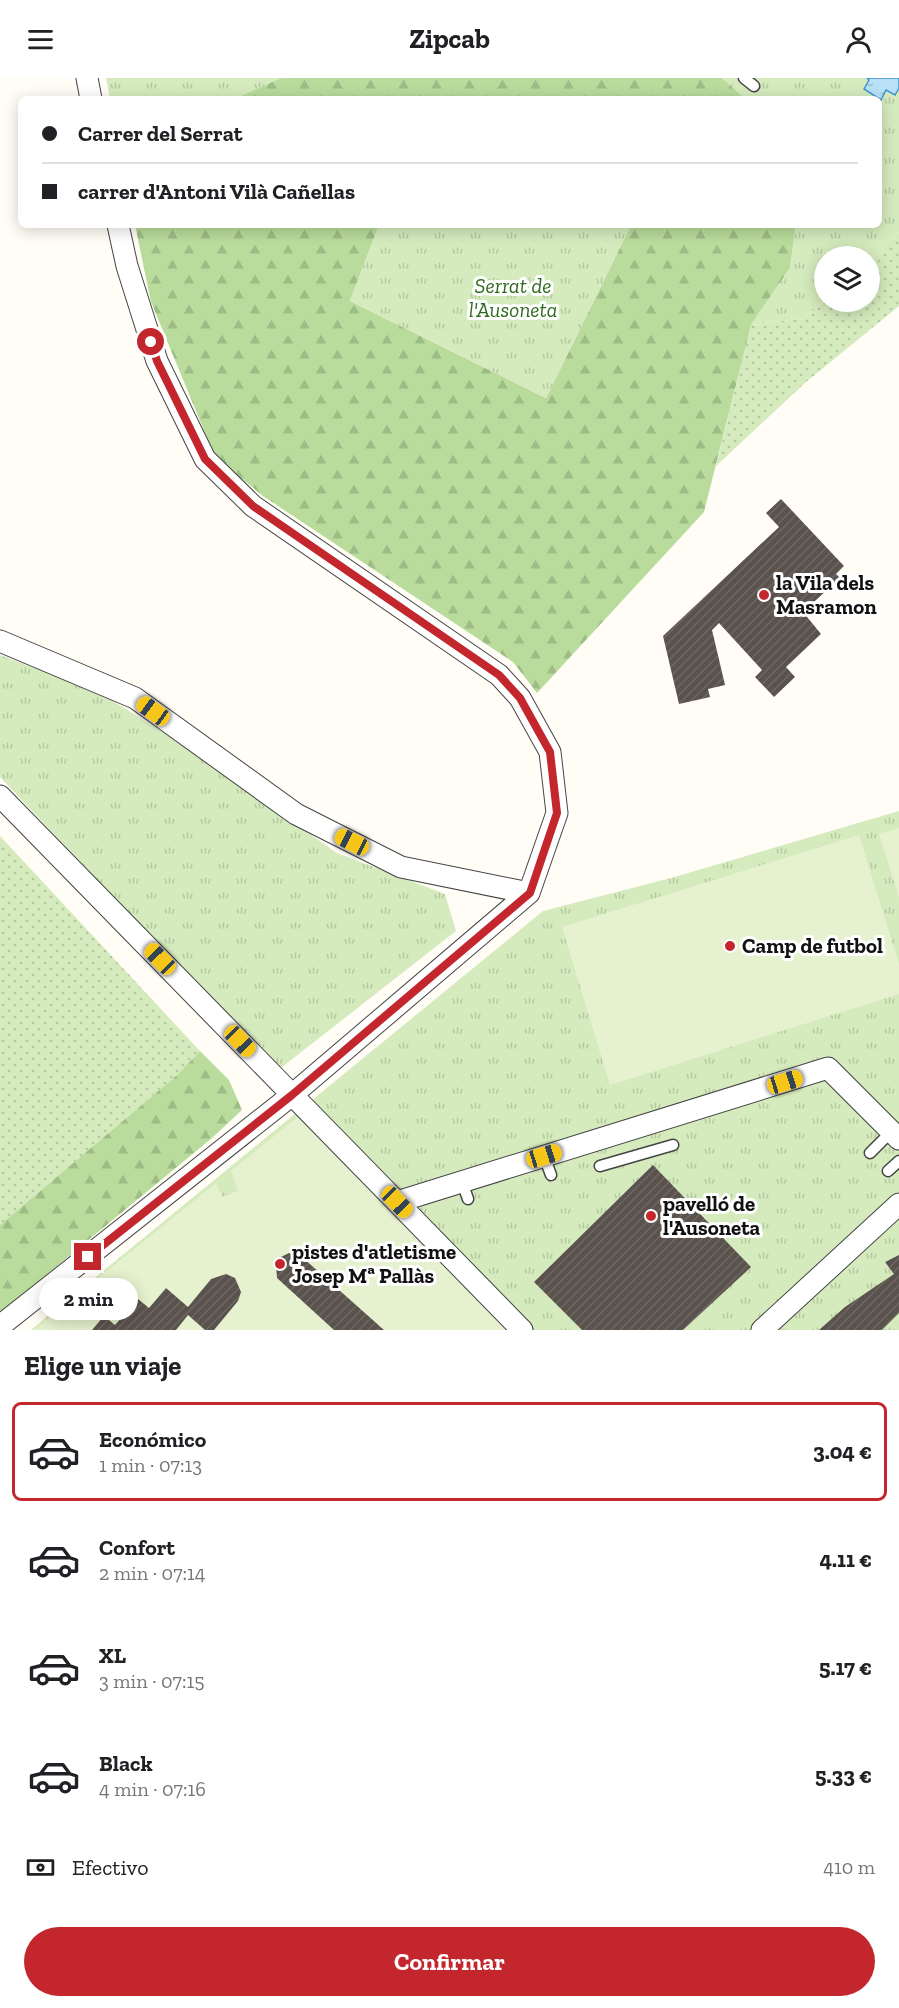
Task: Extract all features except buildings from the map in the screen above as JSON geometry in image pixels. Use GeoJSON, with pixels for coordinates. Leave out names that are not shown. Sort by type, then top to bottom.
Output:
{"type":"FeatureCollection","features":[{"type":"Feature","properties":{"kind":"street"},"geometry":{"type":"LineString","coordinates":[[87,78],[90,96]]}},
{"type":"Feature","properties":{"kind":"street"},"geometry":{"type":"LineString","coordinates":[[0,1326],[292,1095],[530,893],[557,813],[550,752],[520,698],[499,675],[253,506],[205,459],[157,361],[127,266],[119,228]]}},
{"type":"Feature","properties":{"kind":"street"},"geometry":{"type":"LineString","coordinates":[[0,641],[135,698],[296,814],[401,867],[530,893]]}},
{"type":"Feature","properties":{"kind":"street"},"geometry":{"type":"LineString","coordinates":[[0,796],[522,1330]]}},
{"type":"Feature","properties":{"kind":"street"},"geometry":{"type":"LineString","coordinates":[[397,1202],[465,1190],[547,1166],[828,1068],[895,1136]]}},
{"type":"Feature","properties":{"kind":"street"},"geometry":{"type":"LineString","coordinates":[[762,1330],[899,1204]]}},
{"type":"Feature","properties":{"kind":"lane"},"geometry":{"type":"LineString","coordinates":[[744,78],[754,86]]}},
{"type":"Feature","properties":{"kind":"lane"},"geometry":{"type":"LineString","coordinates":[[870,1153],[895,1136]]}},
{"type":"Feature","properties":{"kind":"lane"},"geometry":{"type":"LineString","coordinates":[[600,1167],[674,1144]]}},
{"type":"Feature","properties":{"kind":"lane"},"geometry":{"type":"LineString","coordinates":[[888,1171],[899,1161]]}},
{"type":"Feature","properties":{"kind":"green space"},"geometry":{"type":"Polygon","coordinates":[[[106,78],[281,78],[240,96],[109,96],[106,78]]]}},
{"type":"Feature","properties":{"kind":"green space"},"geometry":{"type":"Polygon","coordinates":[[[281,78],[722,78],[743,96],[240,96],[281,78]]]}},
{"type":"Feature","properties":{"kind":"green space"},"geometry":{"type":"Polygon","coordinates":[[[722,78],[899,78],[899,232],[880,251],[880,246],[814,246],[814,310],[805,318],[751,325],[790,268],[796,228],[882,228],[882,96],[743,96],[722,78]]]}},
{"type":"Feature","properties":{"kind":"green space"},"geometry":{"type":"Polygon","coordinates":[[[136,228],[378,228],[350,301],[546,398],[630,228],[796,228],[790,268],[751,325],[704,512],[537,693],[513,662],[263,496],[215,457],[151,302],[136,228]]]}},
{"type":"Feature","properties":{"kind":"green space","name":"Serrat de l'Ausoneta"},"geometry":{"type":"Polygon","coordinates":[[[378,228],[630,228],[546,398],[350,301],[378,228]]]}},
{"type":"Feature","properties":{"kind":"green space"},"geometry":{"type":"Polygon","coordinates":[[[899,232],[899,306],[806,382],[716,466],[751,325],[805,318],[814,310],[814,312],[880,312],[880,251],[899,232]]]}},
{"type":"Feature","properties":{"kind":"green space"},"geometry":{"type":"Polygon","coordinates":[[[0,655],[102,694],[191,750],[337,853],[445,894],[456,931],[277,1071],[0,777],[0,655]]]}},
{"type":"Feature","properties":{"kind":"green space"},"geometry":{"type":"Polygon","coordinates":[[[899,811],[899,1330],[31,1330],[543,911],[671,878],[899,811]]]}},
{"type":"Feature","properties":{"kind":"green space"},"geometry":{"type":"Polygon","coordinates":[[[899,828],[899,897],[879,834],[899,828]]]}},
{"type":"Feature","properties":{"kind":"green space","name":"Camp de futbol"},"geometry":{"type":"Polygon","coordinates":[[[859,835],[899,964],[899,994],[610,1085],[562,927],[859,835]]]}},
{"type":"Feature","properties":{"kind":"green space"},"geometry":{"type":"Polygon","coordinates":[[[0,836],[200,1051],[177,1075],[0,1225],[0,836]]]}},
{"type":"Feature","properties":{"kind":"green space"},"geometry":{"type":"Polygon","coordinates":[[[200,1051],[229,1080],[242,1110],[212,1138],[0,1313],[0,1225],[177,1075],[200,1051]]]}},
{"type":"Feature","properties":{"kind":"green space","name":"pistes d'atletisme Josep Mª Pallàs"},"geometry":{"type":"Polygon","coordinates":[[[299,1116],[508,1330],[34,1330],[216,1183],[222,1197],[238,1191],[231,1171],[299,1116]]]}},
{"type":"Feature","properties":{"kind":"water"},"geometry":{"type":"Polygon","coordinates":[[[867,78],[899,78],[899,88],[895,95],[886,90],[882,98],[864,89],[869,80],[867,78]]]}},
{"type":"Feature","properties":{"kind":"place","name":"la Vila dels Masramon"},"geometry":{"type":"Point","coordinates":[764,595]}},
{"type":"Feature","properties":{"kind":"place","name":"Camp de futbol"},"geometry":{"type":"Point","coordinates":[730,946]}},
{"type":"Feature","properties":{"kind":"place","name":"pavelló de l'Ausoneta"},"geometry":{"type":"Point","coordinates":[651,1216]}},
{"type":"Feature","properties":{"kind":"place","name":"pistes d'atletisme Josep Mª Pallàs"},"geometry":{"type":"Point","coordinates":[280,1264]}},
{"type":"Feature","properties":{"kind":"route"},"geometry":{"type":"LineString","coordinates":[[88,1257],[292,1095],[530,893],[557,813],[550,752],[520,698],[499,675],[253,506],[205,459],[157,361],[151,342]]}}]}
